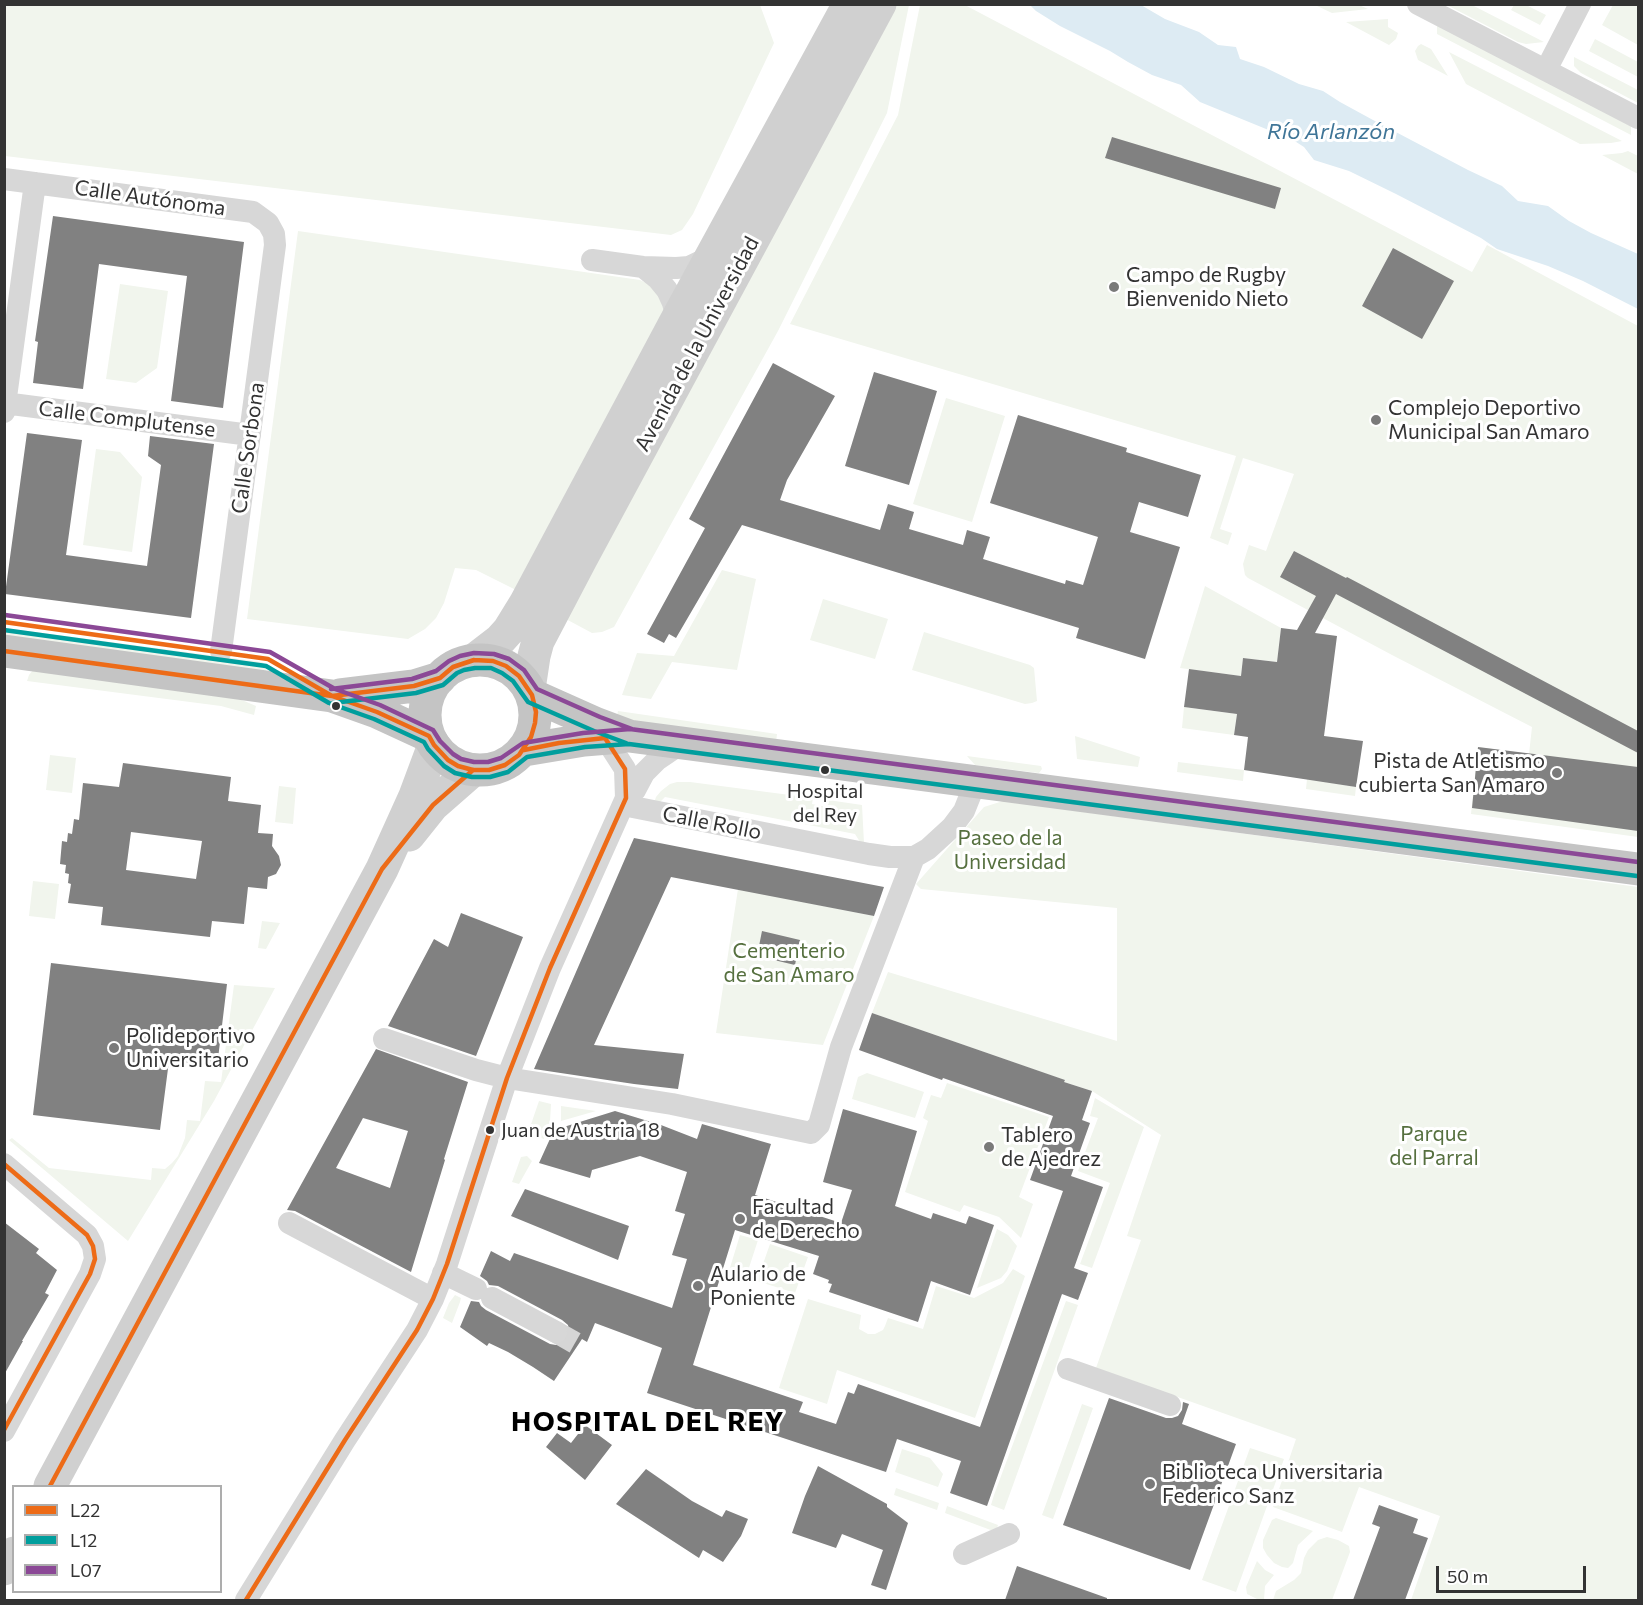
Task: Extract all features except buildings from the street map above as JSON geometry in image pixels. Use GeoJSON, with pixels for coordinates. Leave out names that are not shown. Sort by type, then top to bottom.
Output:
{"type":"FeatureCollection","features":[{"type":"Feature","properties":{"kind":"highway"},"geometry":{"type":"LineString","coordinates":[[4,651],[332,696],[386,716],[431,741],[448,760],[458,766],[473,770],[489,770],[505,765],[524,750],[536,723],[531,692],[519,676],[506,666],[493,661],[474,660],[453,667],[440,678],[430,693],[425,709],[425,722],[431,741]]}},
{"type":"Feature","properties":{"kind":"highway"},"geometry":{"type":"LineString","coordinates":[[332,696],[414,686],[440,678]]}},
{"type":"Feature","properties":{"kind":"highway"},"geometry":{"type":"LineString","coordinates":[[531,692],[597,724],[617,737]]}},
{"type":"Feature","properties":{"kind":"highway"},"geometry":{"type":"LineString","coordinates":[[524,750],[567,742],[617,737],[682,743],[1638,869]]}},
{"type":"Feature","properties":{"kind":"main road","name":"Avenida de la Universidad"},"geometry":{"type":"LineString","coordinates":[[474,660],[500,640],[518,616],[849,4]]}},
{"type":"Feature","properties":{"kind":"main road","name":"Avenida de la Universidad"},"geometry":{"type":"LineString","coordinates":[[531,692],[538,641],[880,4]]}},
{"type":"Feature","properties":{"kind":"main road"},"geometry":{"type":"LineString","coordinates":[[51,1485],[382,869],[415,796],[431,741]]}},
{"type":"Feature","properties":{"kind":"main road"},"geometry":{"type":"LineString","coordinates":[[382,869],[433,805],[473,770]]}},
{"type":"Feature","properties":{"kind":"main road"},"geometry":{"type":"LineString","coordinates":[[4,1569],[12,1555]]}},
{"type":"Feature","properties":{"kind":"street"},"geometry":{"type":"LineString","coordinates":[[1418,4],[1638,118]]}},
{"type":"Feature","properties":{"kind":"street"},"geometry":{"type":"LineString","coordinates":[[1546,70],[1580,4]]}},
{"type":"Feature","properties":{"kind":"street","name":"Calle Autónoma"},"geometry":{"type":"LineString","coordinates":[[4,179],[253,212],[268,223],[274,234],[276,245]]}},
{"type":"Feature","properties":{"kind":"street"},"geometry":{"type":"LineString","coordinates":[[5,406],[35,183]]}},
{"type":"Feature","properties":{"kind":"street","name":"Calle Sorbona"},"geometry":{"type":"LineString","coordinates":[[221,651],[276,245]]}},
{"type":"Feature","properties":{"kind":"street"},"geometry":{"type":"LineString","coordinates":[[592,260],[644,267],[675,268],[689,267],[712,256]]}},
{"type":"Feature","properties":{"kind":"street"},"geometry":{"type":"LineString","coordinates":[[644,267],[667,290],[677,319]]}},
{"type":"Feature","properties":{"kind":"street","name":"Calle Complutense"},"geometry":{"type":"LineString","coordinates":[[5,406],[250,435]]}},
{"type":"Feature","properties":{"kind":"street"},"geometry":{"type":"LineString","coordinates":[[617,737],[625,769],[625,801]]}},
{"type":"Feature","properties":{"kind":"street"},"geometry":{"type":"LineString","coordinates":[[246,1600],[345,1440],[417,1330],[433,1299],[507,1078],[550,968],[625,801],[635,790],[644,773],[657,760],[682,743]]}},
{"type":"Feature","properties":{"kind":"street"},"geometry":{"type":"LineString","coordinates":[[384,1039],[507,1078],[672,1104],[811,1133],[819,1125],[841,1047],[914,857],[928,849],[952,827],[964,811],[976,781]]}},
{"type":"Feature","properties":{"kind":"street","name":"Calle Rollo"},"geometry":{"type":"LineString","coordinates":[[625,801],[869,854],[914,857]]}},
{"type":"Feature","properties":{"kind":"street"},"geometry":{"type":"LineString","coordinates":[[4,1164],[87,1235],[93,1246],[95,1259],[90,1274],[4,1431]]}},
{"type":"Feature","properties":{"kind":"street"},"geometry":{"type":"LineString","coordinates":[[289,1223],[433,1299]]}},
{"type":"Feature","properties":{"kind":"street"},"geometry":{"type":"LineString","coordinates":[[443,1273],[556,1332]]}},
{"type":"Feature","properties":{"kind":"street"},"geometry":{"type":"LineString","coordinates":[[1068,1369],[1170,1405]]}},
{"type":"Feature","properties":{"kind":"street"},"geometry":{"type":"LineString","coordinates":[[964,1554],[1010,1534]]}},
{"type":"Feature","properties":{"kind":"green space"},"geometry":{"type":"Polygon","coordinates":[[[5,4],[760,5],[774,43],[693,214],[682,230],[671,235],[5,156],[5,4]]]}},
{"type":"Feature","properties":{"kind":"green space","name":"Complejo Deportivo Municipal San Amaro"},"geometry":{"type":"Polygon","coordinates":[[[963,4],[1472,272],[1487,245],[1638,326],[1638,837],[1471,814],[1478,747],[1529,754],[1532,727],[1392,655],[1245,575],[1243,564],[1249,545],[1266,551],[1294,474],[1243,458],[1220,529],[1232,533],[1228,545],[1210,538],[1236,456],[790,324],[898,115],[920,5],[963,4]]]}},
{"type":"Feature","properties":{"kind":"green space"},"geometry":{"type":"Polygon","coordinates":[[[895,5],[909,5],[887,113],[778,331],[614,627],[592,633],[564,618],[895,5]]]}},
{"type":"Feature","properties":{"kind":"green space"},"geometry":{"type":"Polygon","coordinates":[[[1315,5],[1359,5],[1368,9],[1332,13],[1315,5]]]}},
{"type":"Feature","properties":{"kind":"green space"},"geometry":{"type":"Polygon","coordinates":[[[1447,5],[1472,5],[1544,42],[1526,44],[1518,42],[1447,5]]]}},
{"type":"Feature","properties":{"kind":"green space"},"geometry":{"type":"Polygon","coordinates":[[[1514,5],[1526,5],[1546,15],[1540,25],[1511,10],[1514,5]]]}},
{"type":"Feature","properties":{"kind":"green space"},"geometry":{"type":"Polygon","coordinates":[[[1613,5],[1638,5],[1638,45],[1602,25],[1613,5]]]}},
{"type":"Feature","properties":{"kind":"green space"},"geometry":{"type":"Polygon","coordinates":[[[1388,19],[1388,27],[1398,33],[1396,39],[1389,45],[1346,22],[1388,19]]]}},
{"type":"Feature","properties":{"kind":"green space"},"geometry":{"type":"Polygon","coordinates":[[[1437,25],[1631,126],[1631,135],[1437,34],[1437,25]]]}},
{"type":"Feature","properties":{"kind":"green space"},"geometry":{"type":"Polygon","coordinates":[[[1595,39],[1638,62],[1638,77],[1589,51],[1595,39]]]}},
{"type":"Feature","properties":{"kind":"green space"},"geometry":{"type":"Polygon","coordinates":[[[1421,44],[1431,49],[1448,76],[1418,60],[1415,51],[1421,44]]]}},
{"type":"Feature","properties":{"kind":"green space"},"geometry":{"type":"Polygon","coordinates":[[[1449,52],[1622,141],[1580,144],[1466,84],[1449,52]]]}},
{"type":"Feature","properties":{"kind":"green space"},"geometry":{"type":"Polygon","coordinates":[[[1574,57],[1638,90],[1638,103],[1581,73],[1574,66],[1574,57]]]}},
{"type":"Feature","properties":{"kind":"green space"},"geometry":{"type":"Polygon","coordinates":[[[1628,151],[1638,156],[1638,174],[1602,155],[1622,153],[1628,151]]]}},
{"type":"Feature","properties":{"kind":"green space"},"geometry":{"type":"Polygon","coordinates":[[[298,231],[640,280],[653,286],[663,306],[663,322],[518,591],[476,570],[455,568],[444,603],[436,618],[425,629],[408,639],[247,619],[298,231]]]}},
{"type":"Feature","properties":{"kind":"green space"},"geometry":{"type":"Polygon","coordinates":[[[120,284],[168,291],[157,368],[136,383],[106,379],[120,284]]]}},
{"type":"Feature","properties":{"kind":"green space"},"geometry":{"type":"Polygon","coordinates":[[[946,398],[1005,416],[972,522],[913,504],[946,398]]]}},
{"type":"Feature","properties":{"kind":"green space"},"geometry":{"type":"Polygon","coordinates":[[[96,449],[120,452],[142,477],[132,552],[83,545],[96,449]]]}},
{"type":"Feature","properties":{"kind":"green space"},"geometry":{"type":"Polygon","coordinates":[[[722,570],[756,579],[737,670],[672,662],[651,699],[622,695],[637,653],[674,656],[722,570]]]}},
{"type":"Feature","properties":{"kind":"green space"},"geometry":{"type":"Polygon","coordinates":[[[1205,586],[1281,628],[1277,662],[1243,658],[1241,676],[1180,668],[1205,586]]]}},
{"type":"Feature","properties":{"kind":"green space"},"geometry":{"type":"Polygon","coordinates":[[[823,599],[888,619],[875,659],[810,640],[823,599]]]}},
{"type":"Feature","properties":{"kind":"green space"},"geometry":{"type":"Polygon","coordinates":[[[5,628],[262,662],[269,667],[265,671],[5,637],[5,628]]]}},
{"type":"Feature","properties":{"kind":"green space"},"geometry":{"type":"Polygon","coordinates":[[[924,632],[1030,665],[1034,668],[1037,701],[1025,704],[912,670],[924,632]]]}},
{"type":"Feature","properties":{"kind":"green space"},"geometry":{"type":"Polygon","coordinates":[[[33,670],[237,698],[256,706],[254,715],[221,706],[27,681],[33,670]]]}},
{"type":"Feature","properties":{"kind":"green space"},"geometry":{"type":"Polygon","coordinates":[[[1184,707],[1237,714],[1234,735],[1182,728],[1184,707]]]}},
{"type":"Feature","properties":{"kind":"green space"},"geometry":{"type":"Polygon","coordinates":[[[618,711],[777,734],[776,743],[616,720],[618,711]]]}},
{"type":"Feature","properties":{"kind":"green space"},"geometry":{"type":"Polygon","coordinates":[[[1075,736],[1140,757],[1138,767],[1077,759],[1075,736]]]}},
{"type":"Feature","properties":{"kind":"green space"},"geometry":{"type":"Polygon","coordinates":[[[50,755],[76,758],[72,793],[46,790],[50,755]]]}},
{"type":"Feature","properties":{"kind":"green space"},"geometry":{"type":"Polygon","coordinates":[[[967,756],[1041,766],[1042,769],[1039,773],[975,765],[967,756]]]}},
{"type":"Feature","properties":{"kind":"green space"},"geometry":{"type":"Polygon","coordinates":[[[1178,762],[1244,770],[1243,781],[1177,772],[1178,762]]]}},
{"type":"Feature","properties":{"kind":"green space"},"geometry":{"type":"Polygon","coordinates":[[[1307,779],[1356,787],[1355,796],[1306,789],[1307,779]]]}},
{"type":"Feature","properties":{"kind":"green space"},"geometry":{"type":"Polygon","coordinates":[[[677,782],[813,798],[812,804],[827,807],[828,800],[862,805],[864,843],[860,842],[855,834],[665,797],[658,804],[654,803],[661,791],[677,782]]]}},
{"type":"Feature","properties":{"kind":"green space"},"geometry":{"type":"Polygon","coordinates":[[[279,786],[296,788],[293,824],[275,822],[279,786]]]}},
{"type":"Feature","properties":{"kind":"green space","name":"Parque del Parral"},"geometry":{"type":"Polygon","coordinates":[[[1003,801],[1638,887],[1638,1600],[1411,1600],[1440,1516],[1359,1487],[1342,1532],[1273,1507],[1296,1439],[1096,1368],[1141,1240],[1127,1236],[1161,1135],[1092,1091],[872,1013],[888,972],[1117,1041],[1117,908],[921,889],[916,884],[984,807],[1003,801]]]}},
{"type":"Feature","properties":{"kind":"green space"},"geometry":{"type":"Polygon","coordinates":[[[33,881],[59,884],[55,919],[29,916],[33,881]]]}},
{"type":"Feature","properties":{"kind":"green space","name":"Cementerio de San Amaro"},"geometry":{"type":"Polygon","coordinates":[[[738,889],[874,916],[823,1045],[716,1033],[738,889]]]}},
{"type":"Feature","properties":{"kind":"green space"},"geometry":{"type":"Polygon","coordinates":[[[262,921],[280,923],[266,949],[258,948],[262,921]]]}},
{"type":"Feature","properties":{"kind":"green space"},"geometry":{"type":"Polygon","coordinates":[[[234,985],[275,988],[214,1101],[128,1241],[9,1140],[12,1138],[49,1168],[151,1180],[152,1168],[165,1169],[178,1156],[185,1138],[187,1120],[200,1121],[205,1081],[221,1082],[234,985]]]}},
{"type":"Feature","properties":{"kind":"green space"},"geometry":{"type":"Polygon","coordinates":[[[867,1073],[924,1092],[915,1118],[852,1099],[858,1077],[867,1073]]]}},
{"type":"Feature","properties":{"kind":"green space"},"geometry":{"type":"Polygon","coordinates":[[[947,1083],[1049,1117],[1019,1197],[1033,1204],[1021,1238],[999,1217],[964,1205],[960,1212],[905,1192],[928,1121],[923,1118],[931,1095],[941,1098],[947,1083]]]}},
{"type":"Feature","properties":{"kind":"green space"},"geometry":{"type":"Polygon","coordinates":[[[1095,1098],[1144,1127],[1092,1268],[1080,1264],[1110,1183],[1078,1171],[1098,1118],[1090,1116],[1095,1098]]]}},
{"type":"Feature","properties":{"kind":"green space"},"geometry":{"type":"Polygon","coordinates":[[[539,1101],[551,1104],[550,1122],[544,1139],[528,1133],[539,1101]]]}},
{"type":"Feature","properties":{"kind":"green space"},"geometry":{"type":"Polygon","coordinates":[[[561,1106],[596,1111],[561,1121],[561,1106]]]}},
{"type":"Feature","properties":{"kind":"green space"},"geometry":{"type":"Polygon","coordinates":[[[527,1156],[532,1161],[519,1184],[512,1182],[521,1157],[527,1156]]]}},
{"type":"Feature","properties":{"kind":"green space"},"geometry":{"type":"Polygon","coordinates":[[[997,1229],[1008,1235],[1017,1246],[1007,1271],[1001,1278],[977,1288],[997,1229]]]}},
{"type":"Feature","properties":{"kind":"green space"},"geometry":{"type":"Polygon","coordinates":[[[740,1235],[758,1240],[746,1277],[729,1271],[740,1235]]]}},
{"type":"Feature","properties":{"kind":"green space"},"geometry":{"type":"Polygon","coordinates":[[[770,1244],[808,1257],[795,1293],[757,1281],[770,1244]]]}},
{"type":"Feature","properties":{"kind":"green space"},"geometry":{"type":"Polygon","coordinates":[[[1013,1269],[1025,1276],[975,1418],[837,1370],[827,1404],[779,1388],[808,1299],[861,1315],[859,1329],[868,1334],[875,1334],[883,1330],[888,1318],[923,1329],[936,1286],[974,1298],[1003,1283],[1013,1269]]]}},
{"type":"Feature","properties":{"kind":"green space"},"geometry":{"type":"Polygon","coordinates":[[[455,1295],[461,1298],[452,1323],[443,1318],[455,1295]]]}},
{"type":"Feature","properties":{"kind":"green space"},"geometry":{"type":"Polygon","coordinates":[[[1066,1301],[1078,1305],[1004,1510],[991,1505],[1066,1301]]]}},
{"type":"Feature","properties":{"kind":"green space"},"geometry":{"type":"Polygon","coordinates":[[[1082,1404],[1093,1408],[1053,1519],[1042,1515],[1082,1404]]]}},
{"type":"Feature","properties":{"kind":"green space"},"geometry":{"type":"Polygon","coordinates":[[[1250,1448],[1284,1459],[1236,1592],[1202,1580],[1250,1448]]]}},
{"type":"Feature","properties":{"kind":"green space"},"geometry":{"type":"Polygon","coordinates":[[[902,1449],[930,1458],[943,1474],[938,1487],[895,1472],[902,1449]]]}},
{"type":"Feature","properties":{"kind":"green space"},"geometry":{"type":"Polygon","coordinates":[[[896,1488],[939,1503],[937,1510],[894,1495],[896,1488]]]}},
{"type":"Feature","properties":{"kind":"green space"},"geometry":{"type":"Polygon","coordinates":[[[947,1506],[998,1525],[996,1532],[945,1513],[947,1506]]]}},
{"type":"Feature","properties":{"kind":"green space"},"geometry":{"type":"Polygon","coordinates":[[[1276,1518],[1313,1531],[1298,1545],[1293,1563],[1288,1568],[1274,1563],[1263,1548],[1263,1540],[1272,1520],[1276,1518]]]}},
{"type":"Feature","properties":{"kind":"green space"},"geometry":{"type":"Polygon","coordinates":[[[1327,1537],[1349,1546],[1350,1552],[1332,1600],[1273,1600],[1276,1591],[1301,1573],[1308,1550],[1318,1540],[1327,1537]]]}},
{"type":"Feature","properties":{"kind":"green space"},"geometry":{"type":"Polygon","coordinates":[[[1257,1561],[1265,1570],[1274,1575],[1265,1586],[1264,1600],[1247,1594],[1246,1587],[1257,1561]]]}},
{"type":"Feature","properties":{"kind":"water","name":"Río Arlanzón"},"geometry":{"type":"Polygon","coordinates":[[[1030,5],[1141,5],[1165,19],[1199,32],[1218,45],[1236,47],[1240,59],[1264,67],[1299,84],[1323,91],[1373,120],[1502,186],[1518,201],[1548,206],[1591,233],[1638,254],[1638,309],[1548,266],[1497,249],[1481,238],[1349,171],[1314,160],[1304,147],[1293,140],[1200,102],[1181,85],[1152,75],[1060,26],[1030,5]]]}},
{"type":"Feature","properties":{"kind":"tunnel"},"geometry":{"type":"LineString","coordinates":[[556,1332],[577,1344]]}},
{"type":"Feature","properties":{"kind":"transit line","name":"L07"},"geometry":{"type":"LineString","coordinates":[[5,615],[270,652],[335,689],[380,705],[433,730],[453,754],[461,759],[474,762],[488,762],[501,758],[523,743],[583,733],[630,729],[1638,862]]}},
{"type":"Feature","properties":{"kind":"transit line","name":"L22"},"geometry":{"type":"LineString","coordinates":[[4,622],[268,659],[332,696]]}},
{"type":"Feature","properties":{"kind":"transit line","name":"L12"},"geometry":{"type":"LineString","coordinates":[[4,630],[266,666],[329,703],[374,719],[424,742],[444,766],[455,773],[472,777],[490,777],[508,772],[527,757],[585,747],[629,744],[1637,876]]}},
{"type":"Feature","properties":{"kind":"transit line","name":"L22"},"geometry":{"type":"LineString","coordinates":[[4,651],[332,696]]}},
{"type":"Feature","properties":{"kind":"transit line","name":"L07"},"geometry":{"type":"LineString","coordinates":[[331,689],[412,679],[436,671],[460,656],[474,653],[494,654],[509,659],[524,670],[537,689],[632,729]]}},
{"type":"Feature","properties":{"kind":"transit line","name":"L22"},"geometry":{"type":"LineString","coordinates":[[474,660],[493,661],[506,666],[519,676],[532,695],[536,712],[531,737],[519,755],[505,765],[489,770],[473,770],[458,766],[448,760],[429,736],[377,712],[332,696],[414,686],[440,678],[453,667],[474,660]]}},
{"type":"Feature","properties":{"kind":"transit line","name":"L12"},"geometry":{"type":"LineString","coordinates":[[333,703],[416,693],[443,685],[464,670],[491,668],[513,681],[528,702],[626,743]]}},
{"type":"Feature","properties":{"kind":"transit line","name":"L22"},"geometry":{"type":"LineString","coordinates":[[246,1600],[345,1440],[417,1330],[433,1299],[447,1264],[507,1078],[550,968],[626,798],[625,769],[605,738],[524,750]]}},
{"type":"Feature","properties":{"kind":"transit line","name":"L22"},"geometry":{"type":"LineString","coordinates":[[51,1485],[382,869],[433,805],[473,770]]}},
{"type":"Feature","properties":{"kind":"transit line","name":"L22"},"geometry":{"type":"LineString","coordinates":[[4,1164],[87,1235],[93,1246],[95,1259],[90,1274],[4,1430]]}},
{"type":"Feature","properties":{"kind":"place","name":"Campo de Rugby Bienvenido Nieto"},"geometry":{"type":"Point","coordinates":[1114,287]}},
{"type":"Feature","properties":{"kind":"place","name":"Complejo Deportivo Municipal San Amaro"},"geometry":{"type":"Point","coordinates":[1376,420]}},
{"type":"Feature","properties":{"kind":"place","name":"Hospital del Rey"},"geometry":{"type":"Point","coordinates":[825,770]}},
{"type":"Feature","properties":{"kind":"place","name":"Pista de Atletismo cubierta San Amaro"},"geometry":{"type":"Point","coordinates":[1557,773]}},
{"type":"Feature","properties":{"kind":"place","name":"Polideportivo Universitario"},"geometry":{"type":"Point","coordinates":[114,1048]}},
{"type":"Feature","properties":{"kind":"place","name":"Juan de Austria 18"},"geometry":{"type":"Point","coordinates":[490,1130]}},
{"type":"Feature","properties":{"kind":"place","name":"Tablero de Ajedrez"},"geometry":{"type":"Point","coordinates":[989,1147]}},
{"type":"Feature","properties":{"kind":"place","name":"Facultad de Derecho"},"geometry":{"type":"Point","coordinates":[740,1219]}},
{"type":"Feature","properties":{"kind":"place","name":"Aulario de Poniente"},"geometry":{"type":"Point","coordinates":[698,1286]}},
{"type":"Feature","properties":{"kind":"place","name":"Biblioteca Universitaria Federico Sanz"},"geometry":{"type":"Point","coordinates":[1150,1484]}},
{"type":"Feature","properties":{"kind":"district","name":"HOSPITAL DEL REY"},"geometry":{"type":"Point","coordinates":[648,1422]}},
{"type":"Feature","properties":{"kind":"park label","name":"Paseo de la Universidad"},"geometry":{"type":"Point","coordinates":[1010,850]}}]}
